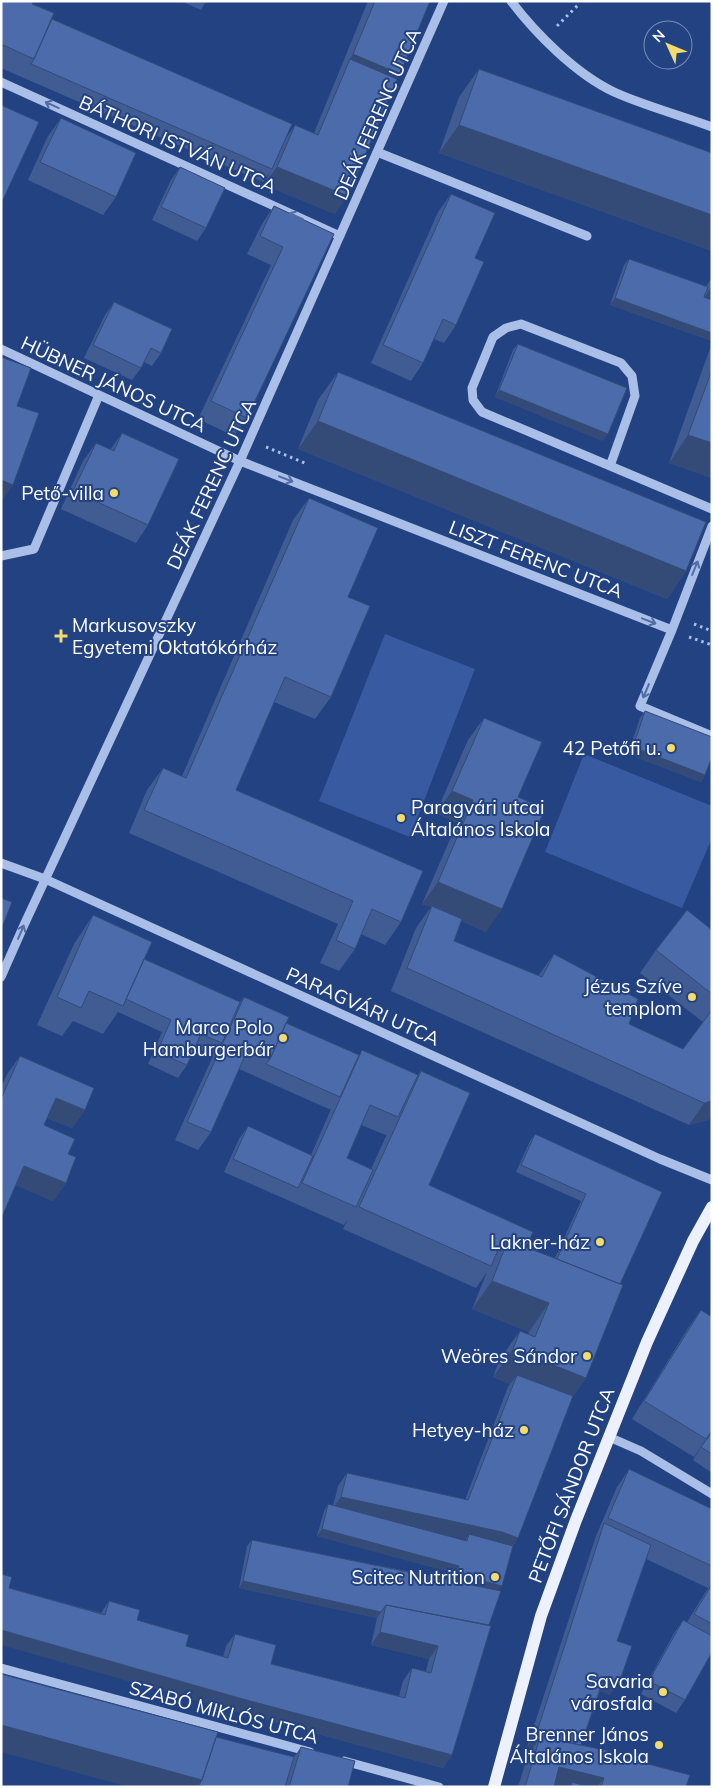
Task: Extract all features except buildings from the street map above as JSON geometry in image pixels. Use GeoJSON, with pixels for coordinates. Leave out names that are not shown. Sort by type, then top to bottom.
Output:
{"type":"FeatureCollection","features":[{"type":"Feature","properties":{"kind":"main road","name":"PETŐFI SÁNDOR UTCA"},"geometry":{"type":"LineString","coordinates":[[494,1787],[541,1616],[576,1520],[647,1342],[693,1242],[712,1208]]}},
{"type":"Feature","properties":{"kind":"street","name":"DEÁK FERENC UTCA"},"geometry":{"type":"LineString","coordinates":[[1,977],[240,461],[444,1]]}},
{"type":"Feature","properties":{"kind":"street"},"geometry":{"type":"LineString","coordinates":[[511,1],[544,39],[576,68],[613,91],[712,127]]}},
{"type":"Feature","properties":{"kind":"street","name":"BÁTHORI ISTVÁN UTCA"},"geometry":{"type":"LineString","coordinates":[[1,82],[340,236]]}},
{"type":"Feature","properties":{"kind":"street"},"geometry":{"type":"LineString","coordinates":[[377,152],[587,236]]}},
{"type":"Feature","properties":{"kind":"street"},"geometry":{"type":"LineString","coordinates":[[610,466],[635,396],[632,376],[621,363],[521,324],[506,328],[493,337],[472,388],[473,400],[482,412],[712,510]]}},
{"type":"Feature","properties":{"kind":"street","name":"HÜBNER JÁNOS UTCA"},"geometry":{"type":"LineString","coordinates":[[1,349],[240,461]]}},
{"type":"Feature","properties":{"kind":"street"},"geometry":{"type":"LineString","coordinates":[[1,556],[34,549],[99,395]]}},
{"type":"Feature","properties":{"kind":"street","name":"LISZT FERENC UTCA"},"geometry":{"type":"LineString","coordinates":[[240,461],[672,630]]}},
{"type":"Feature","properties":{"kind":"street"},"geometry":{"type":"LineString","coordinates":[[712,526],[640,706],[712,736]]}},
{"type":"Feature","properties":{"kind":"street","name":"PARAGVÁRI UTCA"},"geometry":{"type":"LineString","coordinates":[[1,862],[45,879],[660,1159],[712,1180]]}},
{"type":"Feature","properties":{"kind":"street"},"geometry":{"type":"LineString","coordinates":[[609,1437],[641,1451],[712,1494]]}},
{"type":"Feature","properties":{"kind":"street","name":"SZABÓ MIKLÓS UTCA"},"geometry":{"type":"LineString","coordinates":[[1,1668],[318,1754]]}},
{"type":"Feature","properties":{"kind":"street","name":"SZABÓ MIKLÓS UTCA"},"geometry":{"type":"LineString","coordinates":[[337,1759],[438,1787]]}},
{"type":"Feature","properties":{"kind":"path"},"geometry":{"type":"LineString","coordinates":[[544,39],[580,3]]}},
{"type":"Feature","properties":{"kind":"shaded area"},"geometry":{"type":"Polygon","coordinates":[[[385,634],[475,669],[410,837],[319,801],[385,634]]]}},
{"type":"Feature","properties":{"kind":"shaded area"},"geometry":{"type":"Polygon","coordinates":[[[584,754],[712,806],[712,838],[682,908],[545,852],[584,754]]]}},
{"type":"Feature","properties":{"kind":"place","name":"Pető-villa"},"geometry":{"type":"Point","coordinates":[114,493]}},
{"type":"Feature","properties":{"kind":"place","name":"Markusovszky Egyetemi Oktatókórház"},"geometry":{"type":"Point","coordinates":[61,636]}},
{"type":"Feature","properties":{"kind":"place","name":"42 Petőfi u."},"geometry":{"type":"Point","coordinates":[671,748]}},
{"type":"Feature","properties":{"kind":"place","name":"Paragvári utcai Általános Iskola"},"geometry":{"type":"Point","coordinates":[401,818]}},
{"type":"Feature","properties":{"kind":"place","name":"Jézus Szíve templom"},"geometry":{"type":"Point","coordinates":[692,997]}},
{"type":"Feature","properties":{"kind":"place","name":"Marco Polo Hamburgerbár"},"geometry":{"type":"Point","coordinates":[283,1038]}},
{"type":"Feature","properties":{"kind":"place","name":"Lakner-ház"},"geometry":{"type":"Point","coordinates":[600,1242]}},
{"type":"Feature","properties":{"kind":"place","name":"Weöres Sándor"},"geometry":{"type":"Point","coordinates":[587,1356]}},
{"type":"Feature","properties":{"kind":"place","name":"Hetyey-ház"},"geometry":{"type":"Point","coordinates":[524,1430]}},
{"type":"Feature","properties":{"kind":"place","name":"Scitec Nutrition"},"geometry":{"type":"Point","coordinates":[495,1577]}},
{"type":"Feature","properties":{"kind":"place","name":"Savaria városfala"},"geometry":{"type":"Point","coordinates":[663,1692]}},
{"type":"Feature","properties":{"kind":"place","name":"Brenner János Általános Iskola"},"geometry":{"type":"Point","coordinates":[659,1745]}}]}
